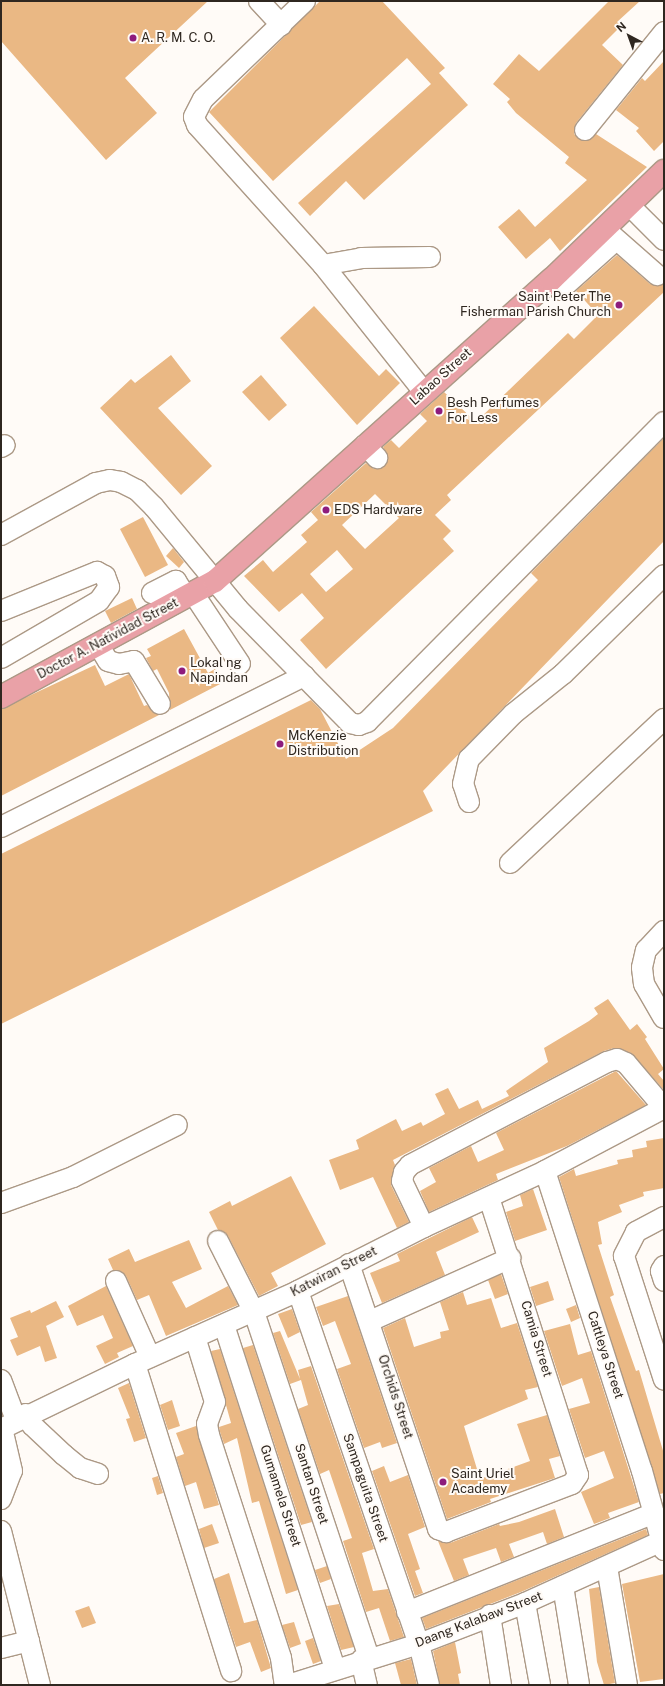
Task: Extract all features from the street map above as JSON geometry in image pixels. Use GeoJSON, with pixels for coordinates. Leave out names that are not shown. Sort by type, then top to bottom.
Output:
{"type":"FeatureCollection","features":[{"type":"Feature","properties":{"kind":"main road","name":"Labao Street"},"geometry":{"type":"LineString","coordinates":[[215,581],[371,452],[424,392],[561,291],[611,235],[630,206],[664,171]]}},
{"type":"Feature","properties":{"kind":"main road","name":"Doctor A. Natividad Street"},"geometry":{"type":"LineString","coordinates":[[1,697],[99,646],[215,581]]}},
{"type":"Feature","properties":{"kind":"street"},"geometry":{"type":"LineString","coordinates":[[258,1],[281,25]]}},
{"type":"Feature","properties":{"kind":"street"},"geometry":{"type":"LineString","coordinates":[[305,1],[203,99],[194,117],[197,125],[323,265],[424,392]]}},
{"type":"Feature","properties":{"kind":"street"},"geometry":{"type":"LineString","coordinates":[[585,130],[664,32]]}},
{"type":"Feature","properties":{"kind":"street"},"geometry":{"type":"LineString","coordinates":[[630,206],[664,240]]}},
{"type":"Feature","properties":{"kind":"street"},"geometry":{"type":"LineString","coordinates":[[611,235],[657,275]]}},
{"type":"Feature","properties":{"kind":"street"},"geometry":{"type":"LineString","coordinates":[[323,265],[361,258],[430,257]]}},
{"type":"Feature","properties":{"kind":"street"},"geometry":{"type":"LineString","coordinates":[[1,535],[96,483],[110,480],[121,482],[137,490],[154,507],[215,581],[350,723],[367,722],[664,422]]}},
{"type":"Feature","properties":{"kind":"street"},"geometry":{"type":"LineString","coordinates":[[1,611],[97,572],[105,576],[109,587],[99,601],[1,658]]}},
{"type":"Feature","properties":{"kind":"street"},"geometry":{"type":"LineString","coordinates":[[469,802],[464,784],[468,759],[513,714],[563,674],[664,575]]}},
{"type":"Feature","properties":{"kind":"street"},"geometry":{"type":"LineString","coordinates":[[152,593],[176,581],[190,595],[240,664]]}},
{"type":"Feature","properties":{"kind":"street"},"geometry":{"type":"LineString","coordinates":[[99,646],[108,661],[120,664],[134,662],[160,704]]}},
{"type":"Feature","properties":{"kind":"street"},"geometry":{"type":"LineString","coordinates":[[1,827],[304,676]]}},
{"type":"Feature","properties":{"kind":"street"},"geometry":{"type":"LineString","coordinates":[[510,863],[664,719]]}},
{"type":"Feature","properties":{"kind":"street"},"geometry":{"type":"LineString","coordinates":[[664,931],[646,950],[642,968],[644,984],[664,1018]]}},
{"type":"Feature","properties":{"kind":"street"},"geometry":{"type":"LineString","coordinates":[[424,1227],[402,1181],[404,1172],[410,1165],[607,1062],[617,1059],[624,1061],[664,1108]]}},
{"type":"Feature","properties":{"kind":"street","name":"Katwiran Street"},"geometry":{"type":"LineString","coordinates":[[11,1423],[142,1360],[254,1312],[298,1291],[424,1227],[489,1198],[544,1171],[664,1108]]}},
{"type":"Feature","properties":{"kind":"street"},"geometry":{"type":"LineString","coordinates":[[1,1203],[73,1177],[177,1125]]}},
{"type":"Feature","properties":{"kind":"street","name":"Cattleya Street"},"geometry":{"type":"LineString","coordinates":[[544,1171],[664,1543]]}},
{"type":"Feature","properties":{"kind":"street","name":"Camia Street"},"geometry":{"type":"LineString","coordinates":[[440,1530],[453,1529],[567,1486],[578,1480],[510,1258],[489,1198]]}},
{"type":"Feature","properties":{"kind":"street"},"geometry":{"type":"LineString","coordinates":[[664,1218],[636,1232],[624,1256],[664,1380]]}},
{"type":"Feature","properties":{"kind":"street","name":"Santan Street"},"geometry":{"type":"LineString","coordinates":[[218,1241],[254,1312],[365,1659],[367,1685]]}},
{"type":"Feature","properties":{"kind":"street"},"geometry":{"type":"LineString","coordinates":[[370,1321],[510,1258]]}},
{"type":"Feature","properties":{"kind":"street","name":"Orchids Street"},"geometry":{"type":"LineString","coordinates":[[349,1264],[370,1321],[440,1530]]}},
{"type":"Feature","properties":{"kind":"street"},"geometry":{"type":"LineString","coordinates":[[664,1266],[661,1271],[664,1281]]}},
{"type":"Feature","properties":{"kind":"street"},"geometry":{"type":"LineString","coordinates":[[116,1281],[142,1360],[231,1671]]}},
{"type":"Feature","properties":{"kind":"street","name":"Sampaguita Street"},"geometry":{"type":"LineString","coordinates":[[298,1291],[418,1644],[429,1685]]}},
{"type":"Feature","properties":{"kind":"street","name":"Gumamela Street"},"geometry":{"type":"LineString","coordinates":[[224,1324],[335,1668]]}},
{"type":"Feature","properties":{"kind":"street"},"geometry":{"type":"LineString","coordinates":[[195,1337],[214,1402],[207,1424],[209,1435],[281,1658],[285,1685]]}},
{"type":"Feature","properties":{"kind":"street"},"geometry":{"type":"LineString","coordinates":[[1,1380],[11,1423],[12,1470],[1,1499]]}},
{"type":"Feature","properties":{"kind":"street"},"geometry":{"type":"LineString","coordinates":[[11,1423],[32,1425],[80,1468],[98,1474]]}},
{"type":"Feature","properties":{"kind":"street"},"geometry":{"type":"LineString","coordinates":[[407,1612],[654,1513]]}},
{"type":"Feature","properties":{"kind":"street"},"geometry":{"type":"LineString","coordinates":[[1,1532],[40,1685]]}},
{"type":"Feature","properties":{"kind":"street","name":"Daang Kalabaw Street"},"geometry":{"type":"LineString","coordinates":[[300,1683],[335,1668],[418,1644],[490,1615],[525,1603],[607,1566],[664,1543]]}},
{"type":"Feature","properties":{"kind":"street"},"geometry":{"type":"LineString","coordinates":[[607,1566],[627,1685]]}},
{"type":"Feature","properties":{"kind":"street"},"geometry":{"type":"LineString","coordinates":[[563,1586],[579,1685]]}},
{"type":"Feature","properties":{"kind":"street"},"geometry":{"type":"LineString","coordinates":[[525,1603],[540,1685]]}},
{"type":"Feature","properties":{"kind":"street"},"geometry":{"type":"LineString","coordinates":[[490,1615],[502,1685]]}},
{"type":"Feature","properties":{"kind":"street"},"geometry":{"type":"LineString","coordinates":[[1,1648],[29,1641]]}},
{"type":"Feature","properties":{"kind":"building"},"geometry":{"type":"Polygon","coordinates":[[[1,1],[208,1],[125,78],[157,113],[106,160],[1,41],[1,1]]]}},
{"type":"Feature","properties":{"kind":"building"},"geometry":{"type":"Polygon","coordinates":[[[320,1],[382,1],[445,68],[439,73],[468,105],[364,200],[346,181],[310,216],[298,203],[431,84],[407,58],[273,181],[209,112],[320,1]]]}},
{"type":"Feature","properties":{"kind":"building"},"geometry":{"type":"Polygon","coordinates":[[[609,1],[640,1],[617,22],[621,26],[602,45],[623,65],[576,123],[574,134],[584,141],[596,134],[647,167],[560,251],[550,238],[526,259],[498,227],[519,209],[535,227],[587,180],[565,163],[569,157],[516,113],[507,102],[510,99],[493,84],[519,54],[539,71],[609,1]]]}},
{"type":"Feature","properties":{"kind":"building"},"geometry":{"type":"Polygon","coordinates":[[[664,61],[664,141],[654,151],[636,131],[639,128],[616,110],[642,78],[645,81],[664,61]]]}},
{"type":"Feature","properties":{"kind":"building"},"geometry":{"type":"Polygon","coordinates":[[[617,255],[650,284],[663,284],[664,292],[447,495],[451,500],[435,515],[451,531],[443,539],[454,551],[326,669],[300,640],[324,618],[302,593],[279,612],[244,576],[263,560],[273,572],[307,542],[301,535],[318,520],[311,512],[366,463],[374,469],[384,467],[388,456],[383,447],[391,440],[399,448],[427,421],[420,414],[444,392],[476,422],[568,333],[574,339],[598,315],[576,291],[617,255]],[[375,494],[342,525],[365,549],[399,518],[375,494]],[[337,550],[310,574],[326,592],[353,569],[337,550]]]}},
{"type":"Feature","properties":{"kind":"building"},"geometry":{"type":"Polygon","coordinates":[[[314,306],[379,376],[386,369],[400,383],[357,425],[280,338],[314,306]]]}},
{"type":"Feature","properties":{"kind":"building"},"geometry":{"type":"Polygon","coordinates":[[[171,355],[191,381],[158,408],[212,466],[181,495],[100,408],[131,379],[135,383],[171,355]]]}},
{"type":"Feature","properties":{"kind":"building"},"geometry":{"type":"Polygon","coordinates":[[[261,375],[287,405],[269,421],[242,392],[261,375]]]}},
{"type":"Feature","properties":{"kind":"building","name":"McKenzie Distribution"},"geometry":{"type":"Polygon","coordinates":[[[664,438],[664,541],[423,791],[433,811],[1,1024],[1,854],[311,700],[320,709],[346,759],[393,728],[538,580],[531,573],[664,438]]]}},
{"type":"Feature","properties":{"kind":"building"},"geometry":{"type":"Polygon","coordinates":[[[143,517],[168,565],[145,577],[120,529],[143,517]]]}},
{"type":"Feature","properties":{"kind":"building"},"geometry":{"type":"Polygon","coordinates":[[[173,548],[184,562],[179,568],[166,556],[173,548]]]}},
{"type":"Feature","properties":{"kind":"building"},"geometry":{"type":"Polygon","coordinates":[[[132,598],[137,609],[111,623],[105,611],[132,598]]]}},
{"type":"Feature","properties":{"kind":"building","name":"Lokal ng Napindan"},"geometry":{"type":"Polygon","coordinates":[[[184,629],[208,673],[215,669],[222,683],[170,710],[169,693],[157,669],[153,671],[146,658],[151,656],[147,649],[184,629]]]}},
{"type":"Feature","properties":{"kind":"building"},"geometry":{"type":"Polygon","coordinates":[[[95,665],[105,686],[129,674],[144,706],[147,705],[159,715],[1,796],[1,709],[95,665]]]}},
{"type":"Feature","properties":{"kind":"building"},"geometry":{"type":"Polygon","coordinates":[[[608,999],[630,1030],[637,1024],[647,1037],[645,1039],[664,1069],[658,1074],[664,1081],[664,1090],[631,1053],[614,1048],[604,1051],[393,1160],[395,1165],[391,1185],[409,1222],[397,1228],[373,1177],[340,1190],[329,1160],[359,1149],[356,1140],[396,1119],[402,1131],[421,1122],[423,1126],[445,1114],[435,1094],[448,1088],[459,1109],[478,1100],[482,1109],[509,1096],[506,1091],[548,1062],[544,1048],[589,1021],[598,1014],[594,1008],[608,999]]]}},
{"type":"Feature","properties":{"kind":"building"},"geometry":{"type":"Polygon","coordinates":[[[616,1071],[646,1105],[567,1146],[496,1174],[498,1180],[429,1212],[420,1191],[436,1182],[429,1168],[471,1146],[478,1162],[504,1150],[496,1133],[616,1071]]]}},
{"type":"Feature","properties":{"kind":"building"},"geometry":{"type":"Polygon","coordinates":[[[664,1138],[664,1188],[643,1192],[644,1196],[619,1205],[622,1212],[598,1222],[602,1244],[598,1245],[614,1295],[610,1297],[636,1371],[639,1370],[664,1454],[664,1493],[660,1494],[559,1177],[574,1169],[576,1176],[618,1164],[617,1160],[633,1157],[632,1150],[647,1147],[646,1141],[664,1138]]]}},
{"type":"Feature","properties":{"kind":"building"},"geometry":{"type":"Polygon","coordinates":[[[291,1176],[326,1244],[271,1273],[278,1286],[259,1296],[228,1236],[218,1230],[209,1212],[230,1201],[232,1206],[291,1176]]]}},
{"type":"Feature","properties":{"kind":"building"},"geometry":{"type":"Polygon","coordinates":[[[533,1189],[547,1230],[515,1241],[506,1212],[523,1206],[520,1195],[533,1189]]]}},
{"type":"Feature","properties":{"kind":"building"},"geometry":{"type":"Polygon","coordinates":[[[472,1217],[479,1232],[436,1252],[445,1275],[382,1303],[370,1273],[400,1261],[397,1254],[472,1217]]]}},
{"type":"Feature","properties":{"kind":"building"},"geometry":{"type":"Polygon","coordinates":[[[189,1240],[202,1269],[172,1282],[186,1308],[228,1286],[238,1305],[166,1336],[149,1295],[137,1300],[126,1276],[122,1272],[113,1270],[108,1259],[129,1249],[135,1262],[189,1240]]]}},
{"type":"Feature","properties":{"kind":"building"},"geometry":{"type":"Polygon","coordinates":[[[501,1274],[508,1294],[495,1299],[488,1280],[501,1274]]]}},
{"type":"Feature","properties":{"kind":"building"},"geometry":{"type":"Polygon","coordinates":[[[548,1281],[554,1300],[536,1306],[530,1287],[548,1281]]]}},
{"type":"Feature","properties":{"kind":"building"},"geometry":{"type":"Polygon","coordinates":[[[106,1286],[133,1346],[117,1353],[119,1357],[105,1364],[96,1346],[113,1338],[103,1315],[77,1326],[68,1306],[106,1286]]]}},
{"type":"Feature","properties":{"kind":"building"},"geometry":{"type":"Polygon","coordinates":[[[463,1292],[467,1305],[491,1298],[501,1328],[517,1323],[538,1387],[525,1390],[528,1399],[464,1426],[480,1479],[530,1461],[517,1424],[547,1415],[560,1456],[549,1459],[555,1478],[490,1499],[491,1502],[447,1519],[383,1328],[405,1318],[414,1347],[441,1338],[440,1332],[449,1330],[440,1302],[463,1292]]]}},
{"type":"Feature","properties":{"kind":"building"},"geometry":{"type":"Polygon","coordinates":[[[348,1296],[397,1443],[382,1448],[380,1442],[364,1448],[337,1369],[351,1364],[335,1321],[323,1326],[316,1307],[348,1296]]]}},
{"type":"Feature","properties":{"kind":"building"},"geometry":{"type":"Polygon","coordinates":[[[56,1301],[64,1317],[46,1326],[57,1358],[45,1362],[40,1346],[17,1356],[10,1340],[18,1337],[10,1318],[30,1310],[31,1313],[56,1301]]]}},
{"type":"Feature","properties":{"kind":"building"},"geometry":{"type":"Polygon","coordinates":[[[576,1305],[580,1318],[571,1322],[566,1309],[576,1305]]]}},
{"type":"Feature","properties":{"kind":"building"},"geometry":{"type":"Polygon","coordinates":[[[292,1309],[300,1332],[288,1338],[278,1314],[292,1309]]]}},
{"type":"Feature","properties":{"kind":"building"},"geometry":{"type":"Polygon","coordinates":[[[570,1324],[578,1355],[591,1351],[639,1502],[608,1513],[610,1518],[594,1524],[581,1492],[614,1478],[604,1451],[585,1458],[569,1409],[590,1403],[582,1378],[562,1386],[544,1331],[570,1324]]]}},
{"type":"Feature","properties":{"kind":"building"},"geometry":{"type":"Polygon","coordinates":[[[280,1331],[300,1379],[298,1370],[311,1366],[374,1549],[362,1553],[373,1591],[388,1589],[404,1637],[390,1641],[379,1608],[366,1612],[343,1541],[352,1538],[329,1470],[320,1474],[298,1409],[308,1405],[301,1380],[290,1384],[273,1333],[280,1331]]]}},
{"type":"Feature","properties":{"kind":"building"},"geometry":{"type":"Polygon","coordinates":[[[253,1345],[312,1522],[301,1525],[243,1348],[253,1345]]]}},
{"type":"Feature","properties":{"kind":"building"},"geometry":{"type":"Polygon","coordinates":[[[220,1349],[298,1590],[286,1594],[259,1501],[252,1503],[237,1438],[224,1444],[220,1432],[219,1427],[231,1423],[211,1351],[220,1349]]]}},
{"type":"Feature","properties":{"kind":"building"},"geometry":{"type":"Polygon","coordinates":[[[129,1383],[146,1438],[134,1442],[126,1419],[130,1418],[118,1388],[129,1383]]]}},
{"type":"Feature","properties":{"kind":"building"},"geometry":{"type":"Polygon","coordinates":[[[172,1400],[180,1426],[168,1430],[160,1405],[172,1400]]]}},
{"type":"Feature","properties":{"kind":"building"},"geometry":{"type":"Polygon","coordinates":[[[196,1426],[219,1505],[204,1509],[196,1482],[185,1486],[176,1457],[184,1454],[176,1433],[196,1426]]]}},
{"type":"Feature","properties":{"kind":"building"},"geometry":{"type":"Polygon","coordinates":[[[384,1466],[390,1482],[408,1475],[425,1527],[408,1534],[420,1569],[415,1571],[423,1593],[415,1596],[372,1471],[384,1466]]]}},
{"type":"Feature","properties":{"kind":"building"},"geometry":{"type":"Polygon","coordinates":[[[158,1476],[163,1493],[157,1495],[152,1478],[158,1476]]]}},
{"type":"Feature","properties":{"kind":"building"},"geometry":{"type":"Polygon","coordinates":[[[555,1509],[564,1537],[547,1544],[543,1532],[509,1544],[514,1557],[501,1562],[496,1548],[463,1559],[469,1575],[454,1581],[438,1541],[450,1543],[499,1524],[500,1526],[519,1522],[555,1509]]]}},
{"type":"Feature","properties":{"kind":"building"},"geometry":{"type":"Polygon","coordinates":[[[212,1524],[219,1543],[204,1548],[199,1529],[212,1524]]]}},
{"type":"Feature","properties":{"kind":"building"},"geometry":{"type":"Polygon","coordinates":[[[646,1529],[648,1535],[521,1592],[426,1629],[422,1618],[646,1529]]]}},
{"type":"Feature","properties":{"kind":"building"},"geometry":{"type":"Polygon","coordinates":[[[327,1566],[331,1579],[320,1583],[315,1570],[327,1566]]]}},
{"type":"Feature","properties":{"kind":"building"},"geometry":{"type":"Polygon","coordinates":[[[229,1573],[244,1623],[257,1620],[271,1668],[261,1672],[250,1642],[236,1647],[214,1579],[229,1573]]]}},
{"type":"Feature","properties":{"kind":"building"},"geometry":{"type":"Polygon","coordinates":[[[664,1574],[664,1679],[640,1682],[622,1584],[664,1574]]]}},
{"type":"Feature","properties":{"kind":"building"},"geometry":{"type":"Polygon","coordinates":[[[599,1587],[615,1683],[604,1685],[597,1662],[589,1589],[599,1587]]]}},
{"type":"Feature","properties":{"kind":"building"},"geometry":{"type":"Polygon","coordinates":[[[339,1604],[354,1647],[341,1650],[327,1606],[339,1604]]]}},
{"type":"Feature","properties":{"kind":"building"},"geometry":{"type":"Polygon","coordinates":[[[89,1606],[96,1623],[82,1628],[75,1611],[89,1606]]]}},
{"type":"Feature","properties":{"kind":"building"},"geometry":{"type":"Polygon","coordinates":[[[294,1622],[301,1644],[290,1648],[282,1625],[294,1622]]]}},
{"type":"Feature","properties":{"kind":"building"},"geometry":{"type":"Polygon","coordinates":[[[313,1638],[321,1661],[313,1664],[305,1641],[313,1638]]]}},
{"type":"Feature","properties":{"kind":"building"},"geometry":{"type":"Polygon","coordinates":[[[455,1642],[461,1673],[458,1674],[460,1685],[440,1685],[433,1651],[455,1642]]]}},
{"type":"Feature","properties":{"kind":"building"},"geometry":{"type":"Polygon","coordinates":[[[411,1659],[417,1685],[401,1685],[395,1663],[411,1659]]]}},
{"type":"Feature","properties":{"kind":"place","name":"A. R. M. C. O."},"geometry":{"type":"Point","coordinates":[133,38]}},
{"type":"Feature","properties":{"kind":"place","name":"Saint Peter The Fisherman Parish Church"},"geometry":{"type":"Point","coordinates":[619,305]}},
{"type":"Feature","properties":{"kind":"place","name":"Besh Perfumes For Less"},"geometry":{"type":"Point","coordinates":[439,411]}},
{"type":"Feature","properties":{"kind":"place","name":"EDS Hardware"},"geometry":{"type":"Point","coordinates":[326,510]}},
{"type":"Feature","properties":{"kind":"place","name":"Lokal ng Napindan"},"geometry":{"type":"Point","coordinates":[182,671]}},
{"type":"Feature","properties":{"kind":"place","name":"McKenzie Distribution"},"geometry":{"type":"Point","coordinates":[280,744]}},
{"type":"Feature","properties":{"kind":"place","name":"Saint Uriel Academy"},"geometry":{"type":"Point","coordinates":[443,1482]}}]}
